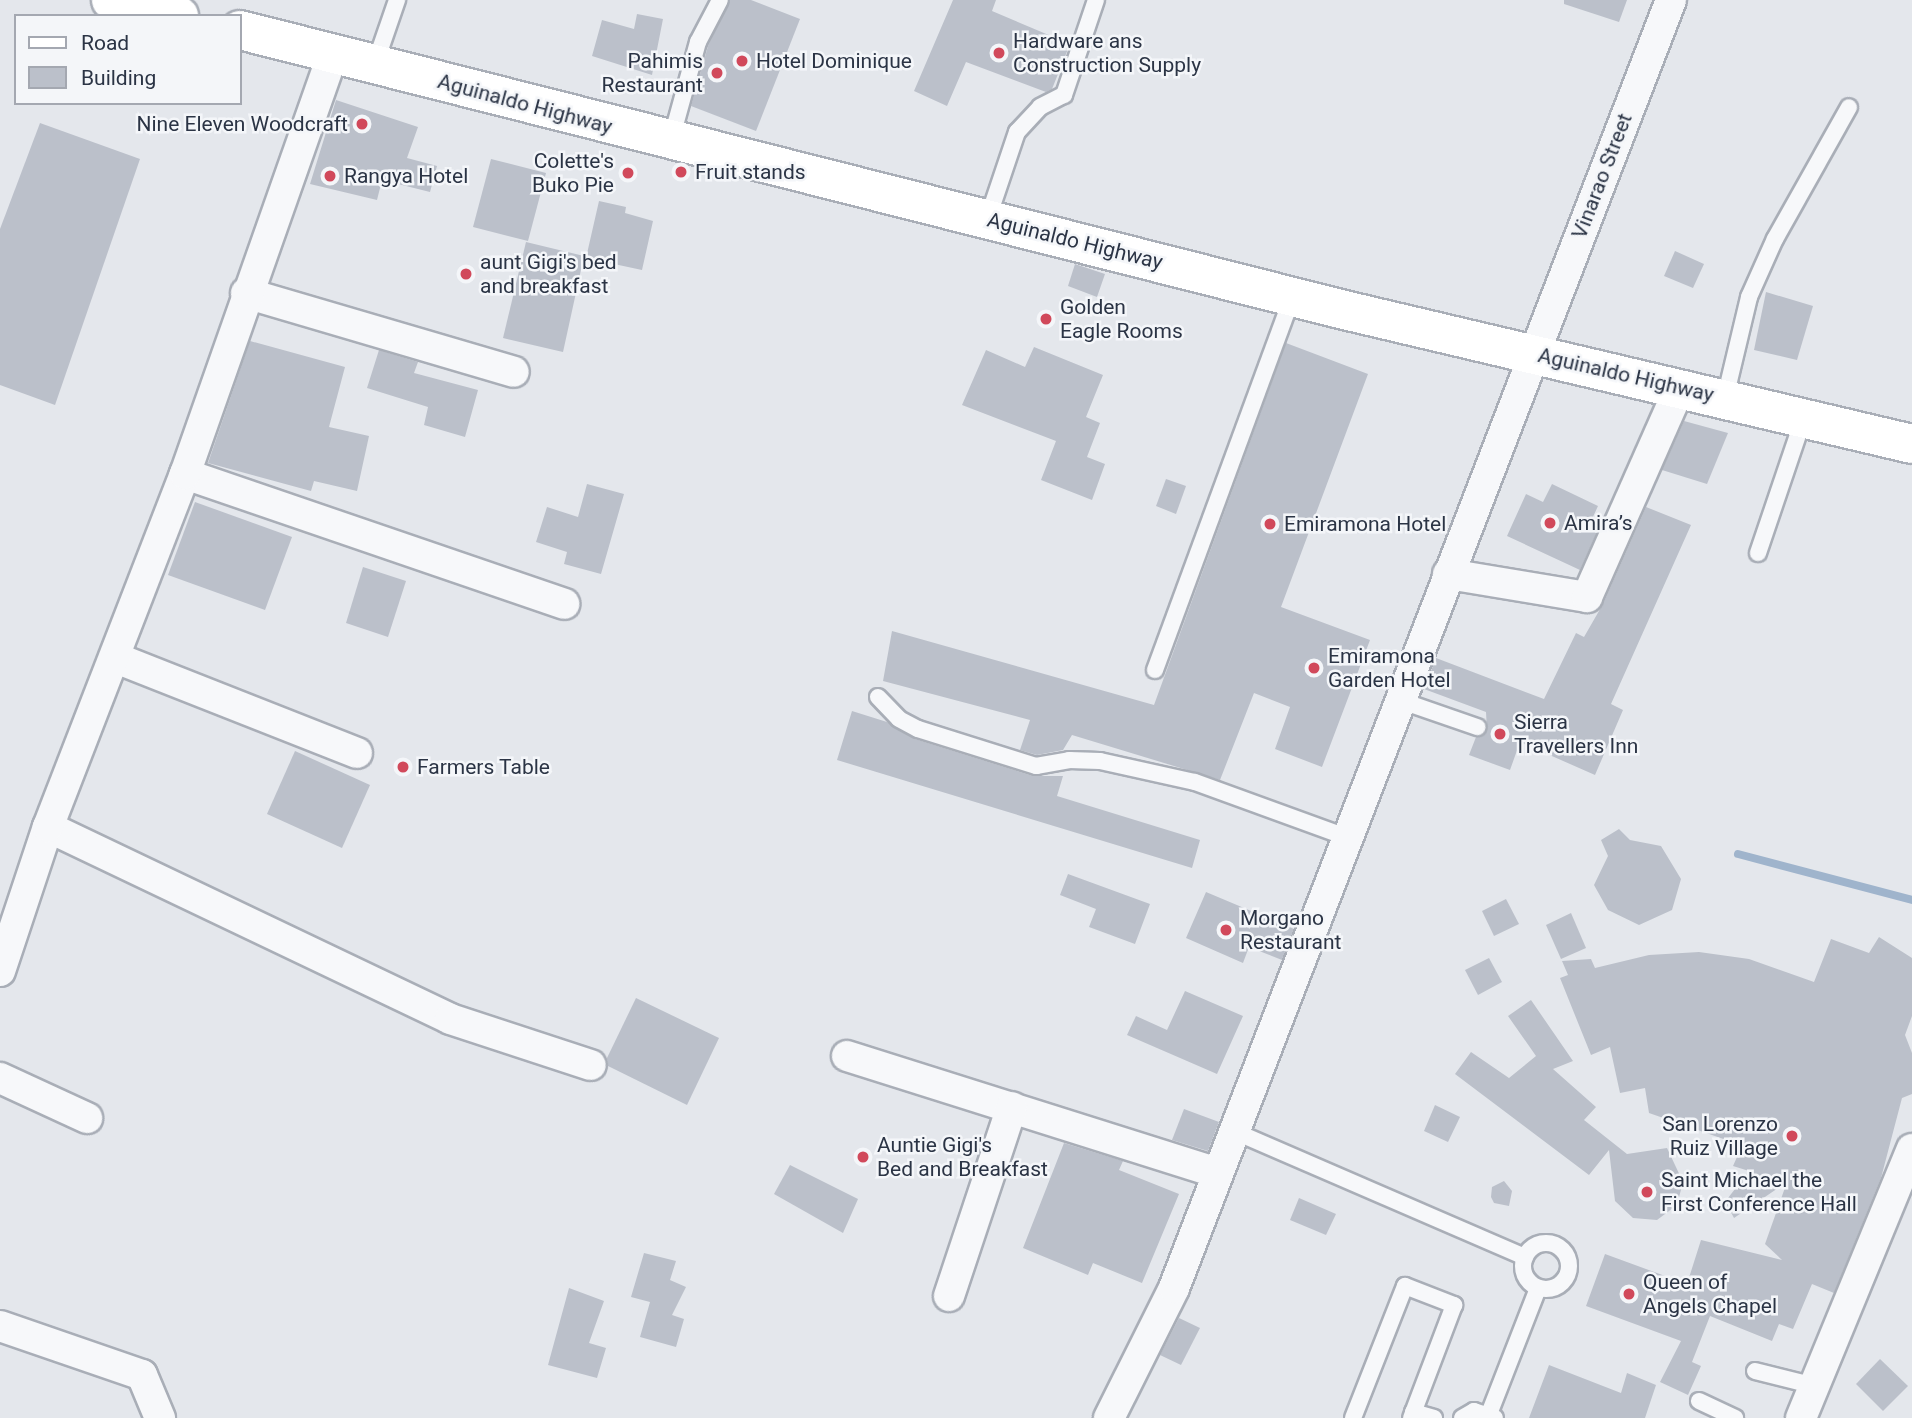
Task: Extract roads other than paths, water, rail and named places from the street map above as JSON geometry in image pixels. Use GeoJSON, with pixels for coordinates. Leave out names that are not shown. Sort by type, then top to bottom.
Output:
{"type":"FeatureCollection","features":[{"type":"Feature","properties":{"kind":"main road"},"geometry":{"type":"LineString","coordinates":[[111,0],[170,14]]}},
{"type":"Feature","properties":{"kind":"main road","name":"Aguinaldo Highway"},"geometry":{"type":"LineString","coordinates":[[242,30],[334,52],[671,143],[988,218],[1292,297],[1912,444]]}},
{"type":"Feature","properties":{"kind":"street","name":"Vinarao Street"},"geometry":{"type":"LineString","coordinates":[[1109,1418],[1174,1288],[1236,1132],[1346,837],[1671,0]]}},
{"type":"Feature","properties":{"kind":"street"},"geometry":{"type":"LineString","coordinates":[[0,971],[48,827],[116,658],[184,474],[246,293],[334,52]]}},
{"type":"Feature","properties":{"kind":"street"},"geometry":{"type":"LineString","coordinates":[[246,293],[514,372]]}},
{"type":"Feature","properties":{"kind":"street"},"geometry":{"type":"LineString","coordinates":[[1448,574],[1587,597],[1680,387]]}},
{"type":"Feature","properties":{"kind":"street"},"geometry":{"type":"LineString","coordinates":[[184,474],[564,604]]}},
{"type":"Feature","properties":{"kind":"street"},"geometry":{"type":"LineString","coordinates":[[116,658],[357,753]]}},
{"type":"Feature","properties":{"kind":"street"},"geometry":{"type":"LineString","coordinates":[[48,827],[450,1020],[591,1065]]}},
{"type":"Feature","properties":{"kind":"street"},"geometry":{"type":"LineString","coordinates":[[848,1056],[1218,1173]]}},
{"type":"Feature","properties":{"kind":"street"},"geometry":{"type":"LineString","coordinates":[[0,1078],[87,1118]]}},
{"type":"Feature","properties":{"kind":"street"},"geometry":{"type":"LineString","coordinates":[[949,1296],[1012,1107]]}},
{"type":"Feature","properties":{"kind":"street"},"geometry":{"type":"LineString","coordinates":[[1801,1418],[1912,1149]]}},
{"type":"Feature","properties":{"kind":"street"},"geometry":{"type":"LineString","coordinates":[[0,1326],[142,1375],[160,1418]]}},
{"type":"Feature","properties":{"kind":"lane"},"geometry":{"type":"LineString","coordinates":[[374,64],[397,0]]}},
{"type":"Feature","properties":{"kind":"lane"},"geometry":{"type":"LineString","coordinates":[[671,143],[698,42],[720,0]]}},
{"type":"Feature","properties":{"kind":"lane"},"geometry":{"type":"LineString","coordinates":[[988,218],[1017,132],[1040,107],[1064,95],[1096,0]]}},
{"type":"Feature","properties":{"kind":"lane"},"geometry":{"type":"LineString","coordinates":[[1725,398],[1749,296],[1775,239],[1849,107]]}},
{"type":"Feature","properties":{"kind":"lane"},"geometry":{"type":"LineString","coordinates":[[1155,670],[1292,297]]}},
{"type":"Feature","properties":{"kind":"lane"},"geometry":{"type":"LineString","coordinates":[[1758,553],[1804,417]]}},
{"type":"Feature","properties":{"kind":"lane"},"geometry":{"type":"LineString","coordinates":[[878,697],[899,719],[918,730],[1036,766],[1069,760],[1100,761],[1195,782],[1346,837]]}},
{"type":"Feature","properties":{"kind":"lane"},"geometry":{"type":"LineString","coordinates":[[1399,700],[1477,727]]}},
{"type":"Feature","properties":{"kind":"lane"},"geometry":{"type":"LineString","coordinates":[[1236,1132],[1525,1257]]}},
{"type":"Feature","properties":{"kind":"lane"},"geometry":{"type":"LineString","coordinates":[[1550,1243],[1567,1256],[1569,1271],[1560,1284],[1538,1288],[1523,1272],[1525,1257],[1534,1245],[1550,1243]]}},
{"type":"Feature","properties":{"kind":"lane"},"geometry":{"type":"LineString","coordinates":[[1353,1418],[1405,1286],[1454,1305],[1412,1415],[1434,1418]]}},
{"type":"Feature","properties":{"kind":"lane"},"geometry":{"type":"LineString","coordinates":[[1462,1418],[1475,1411],[1492,1416],[1538,1288]]}},
{"type":"Feature","properties":{"kind":"lane"},"geometry":{"type":"LineString","coordinates":[[1755,1371],[1815,1386]]}},
{"type":"Feature","properties":{"kind":"lane"},"geometry":{"type":"LineString","coordinates":[[1699,1401],[1735,1418]]}},
{"type":"Feature","properties":{"kind":"waterway"},"geometry":{"type":"LineString","coordinates":[[1738,854],[1912,900]]}},
{"type":"Feature","properties":{"kind":"place","name":"Hardware ans Construction Supply"},"geometry":{"type":"Point","coordinates":[999,53]}},
{"type":"Feature","properties":{"kind":"place","name":"Hotel Dominique"},"geometry":{"type":"Point","coordinates":[742,61]}},
{"type":"Feature","properties":{"kind":"place","name":"Pahimis Restaurant"},"geometry":{"type":"Point","coordinates":[717,73]}},
{"type":"Feature","properties":{"kind":"place","name":"Nine Eleven Woodcraft"},"geometry":{"type":"Point","coordinates":[362,124]}},
{"type":"Feature","properties":{"kind":"place","name":"Fruit stands"},"geometry":{"type":"Point","coordinates":[681,172]}},
{"type":"Feature","properties":{"kind":"place","name":"Colette's Buko Pie"},"geometry":{"type":"Point","coordinates":[628,173]}},
{"type":"Feature","properties":{"kind":"place","name":"Rangya Hotel"},"geometry":{"type":"Point","coordinates":[330,176]}},
{"type":"Feature","properties":{"kind":"place","name":"aunt Gigi's bed and breakfast"},"geometry":{"type":"Point","coordinates":[466,274]}},
{"type":"Feature","properties":{"kind":"place","name":"Golden Eagle Rooms"},"geometry":{"type":"Point","coordinates":[1046,319]}},
{"type":"Feature","properties":{"kind":"place","name":"Amira’s"},"geometry":{"type":"Point","coordinates":[1550,523]}},
{"type":"Feature","properties":{"kind":"place","name":"Emiramona Hotel"},"geometry":{"type":"Point","coordinates":[1270,524]}},
{"type":"Feature","properties":{"kind":"place","name":"Emiramona Garden Hotel"},"geometry":{"type":"Point","coordinates":[1314,668]}},
{"type":"Feature","properties":{"kind":"place","name":"Sierra Travellers Inn"},"geometry":{"type":"Point","coordinates":[1500,734]}},
{"type":"Feature","properties":{"kind":"place","name":"Farmers Table"},"geometry":{"type":"Point","coordinates":[403,767]}},
{"type":"Feature","properties":{"kind":"place","name":"Morgano Restaurant"},"geometry":{"type":"Point","coordinates":[1226,930]}},
{"type":"Feature","properties":{"kind":"place","name":"San Lorenzo Ruiz Village"},"geometry":{"type":"Point","coordinates":[1792,1136]}},
{"type":"Feature","properties":{"kind":"place","name":"Auntie Gigi's Bed and Breakfast"},"geometry":{"type":"Point","coordinates":[863,1157]}},
{"type":"Feature","properties":{"kind":"place","name":"Saint Michael the First Conference Hall"},"geometry":{"type":"Point","coordinates":[1647,1192]}},
{"type":"Feature","properties":{"kind":"place","name":"Queen of Angels Chapel"},"geometry":{"type":"Point","coordinates":[1629,1294]}}]}
